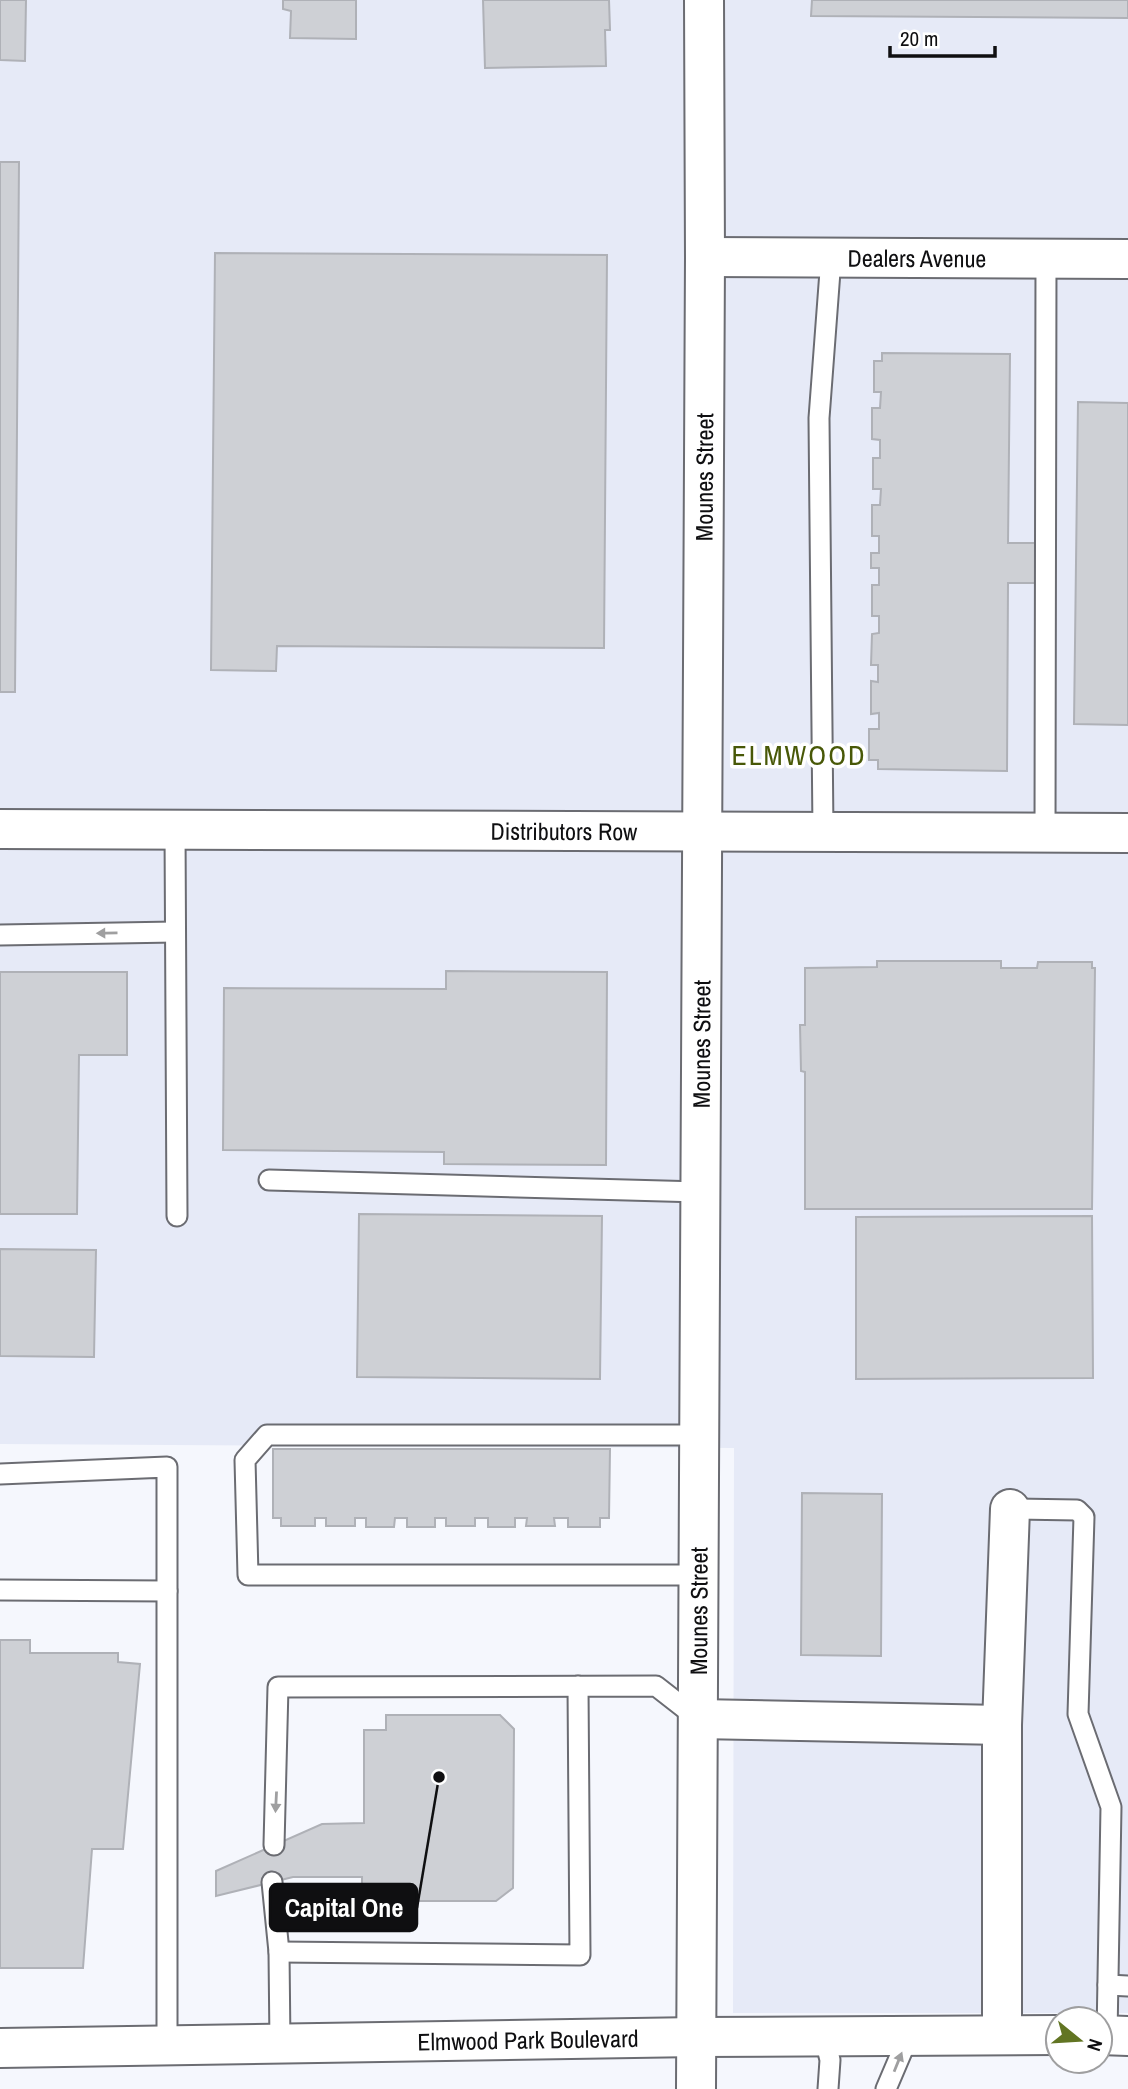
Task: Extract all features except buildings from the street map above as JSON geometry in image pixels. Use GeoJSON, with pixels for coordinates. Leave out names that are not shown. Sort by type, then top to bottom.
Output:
{"type":"FeatureCollection","features":[{"type":"Feature","properties":{"kind":"street","name":"Mounes Street"},"geometry":{"type":"LineString","coordinates":[[696,2089],[704,0]]}},
{"type":"Feature","properties":{"kind":"street","name":"Dealers Avenue"},"geometry":{"type":"LineString","coordinates":[[705,257],[1128,259]]}},
{"type":"Feature","properties":{"kind":"street","name":"Distributors Row"},"geometry":{"type":"LineString","coordinates":[[0,828],[1128,833]]}},
{"type":"Feature","properties":{"kind":"street"},"geometry":{"type":"LineString","coordinates":[[1002,2034],[1002,1725],[1010,1509]]}},
{"type":"Feature","properties":{"kind":"street"},"geometry":{"type":"LineString","coordinates":[[698,1719],[1002,1725]]}},
{"type":"Feature","properties":{"kind":"street","name":"Elmwood Park Boulevard"},"geometry":{"type":"LineString","coordinates":[[0,2048],[824,2035],[1044,2035]]}},
{"type":"Feature","properties":{"kind":"lane"},"geometry":{"type":"LineString","coordinates":[[823,832],[819,418],[831,258]]}},
{"type":"Feature","properties":{"kind":"lane"},"geometry":{"type":"LineString","coordinates":[[1045,833],[1046,259]]}},
{"type":"Feature","properties":{"kind":"lane"},"geometry":{"type":"LineString","coordinates":[[175,829],[177,1216]]}},
{"type":"Feature","properties":{"kind":"lane"},"geometry":{"type":"LineString","coordinates":[[0,935],[176,932]]}},
{"type":"Feature","properties":{"kind":"lane"},"geometry":{"type":"LineString","coordinates":[[269,1180],[700,1192]]}},
{"type":"Feature","properties":{"kind":"lane"},"geometry":{"type":"LineString","coordinates":[[699,1436],[267,1435],[245,1460],[248,1575],[699,1575]]}},
{"type":"Feature","properties":{"kind":"lane"},"geometry":{"type":"LineString","coordinates":[[0,1474],[167,1468],[167,2046]]}},
{"type":"Feature","properties":{"kind":"lane"},"geometry":{"type":"LineString","coordinates":[[1010,1509],[1077,1510],[1084,1517],[1078,1714],[1111,1807],[1118,1985],[1114,2018]]}},
{"type":"Feature","properties":{"kind":"lane"},"geometry":{"type":"LineString","coordinates":[[0,1590],[167,1591]]}},
{"type":"Feature","properties":{"kind":"lane"},"geometry":{"type":"LineString","coordinates":[[279,1952],[580,1955],[578,1686]]}},
{"type":"Feature","properties":{"kind":"lane"},"geometry":{"type":"LineString","coordinates":[[274,1845],[278,1687],[656,1686],[698,1719]]}},
{"type":"Feature","properties":{"kind":"lane"},"geometry":{"type":"LineString","coordinates":[[272,1882],[279,1952],[280,2044]]}},
{"type":"Feature","properties":{"kind":"lane"},"geometry":{"type":"LineString","coordinates":[[824,2035],[830,2060],[828,2089]]}},
{"type":"Feature","properties":{"kind":"lane"},"geometry":{"type":"LineString","coordinates":[[886,2089],[909,2035]]}},
{"type":"Feature","properties":{"kind":"shaded area"},"geometry":{"type":"Polygon","coordinates":[[[0,0],[1128,0],[1128,2013],[1114,2013],[1114,2005],[1044,2005],[1044,2013],[733,2013],[734,1448],[0,1444],[0,0]]]}},
{"type":"Feature","properties":{"kind":"place","name":"Capital One"},"geometry":{"type":"Point","coordinates":[439,1777]}},
{"type":"Feature","properties":{"kind":"district","name":"ELMWOOD"},"geometry":{"type":"Point","coordinates":[799,755]}}]}
